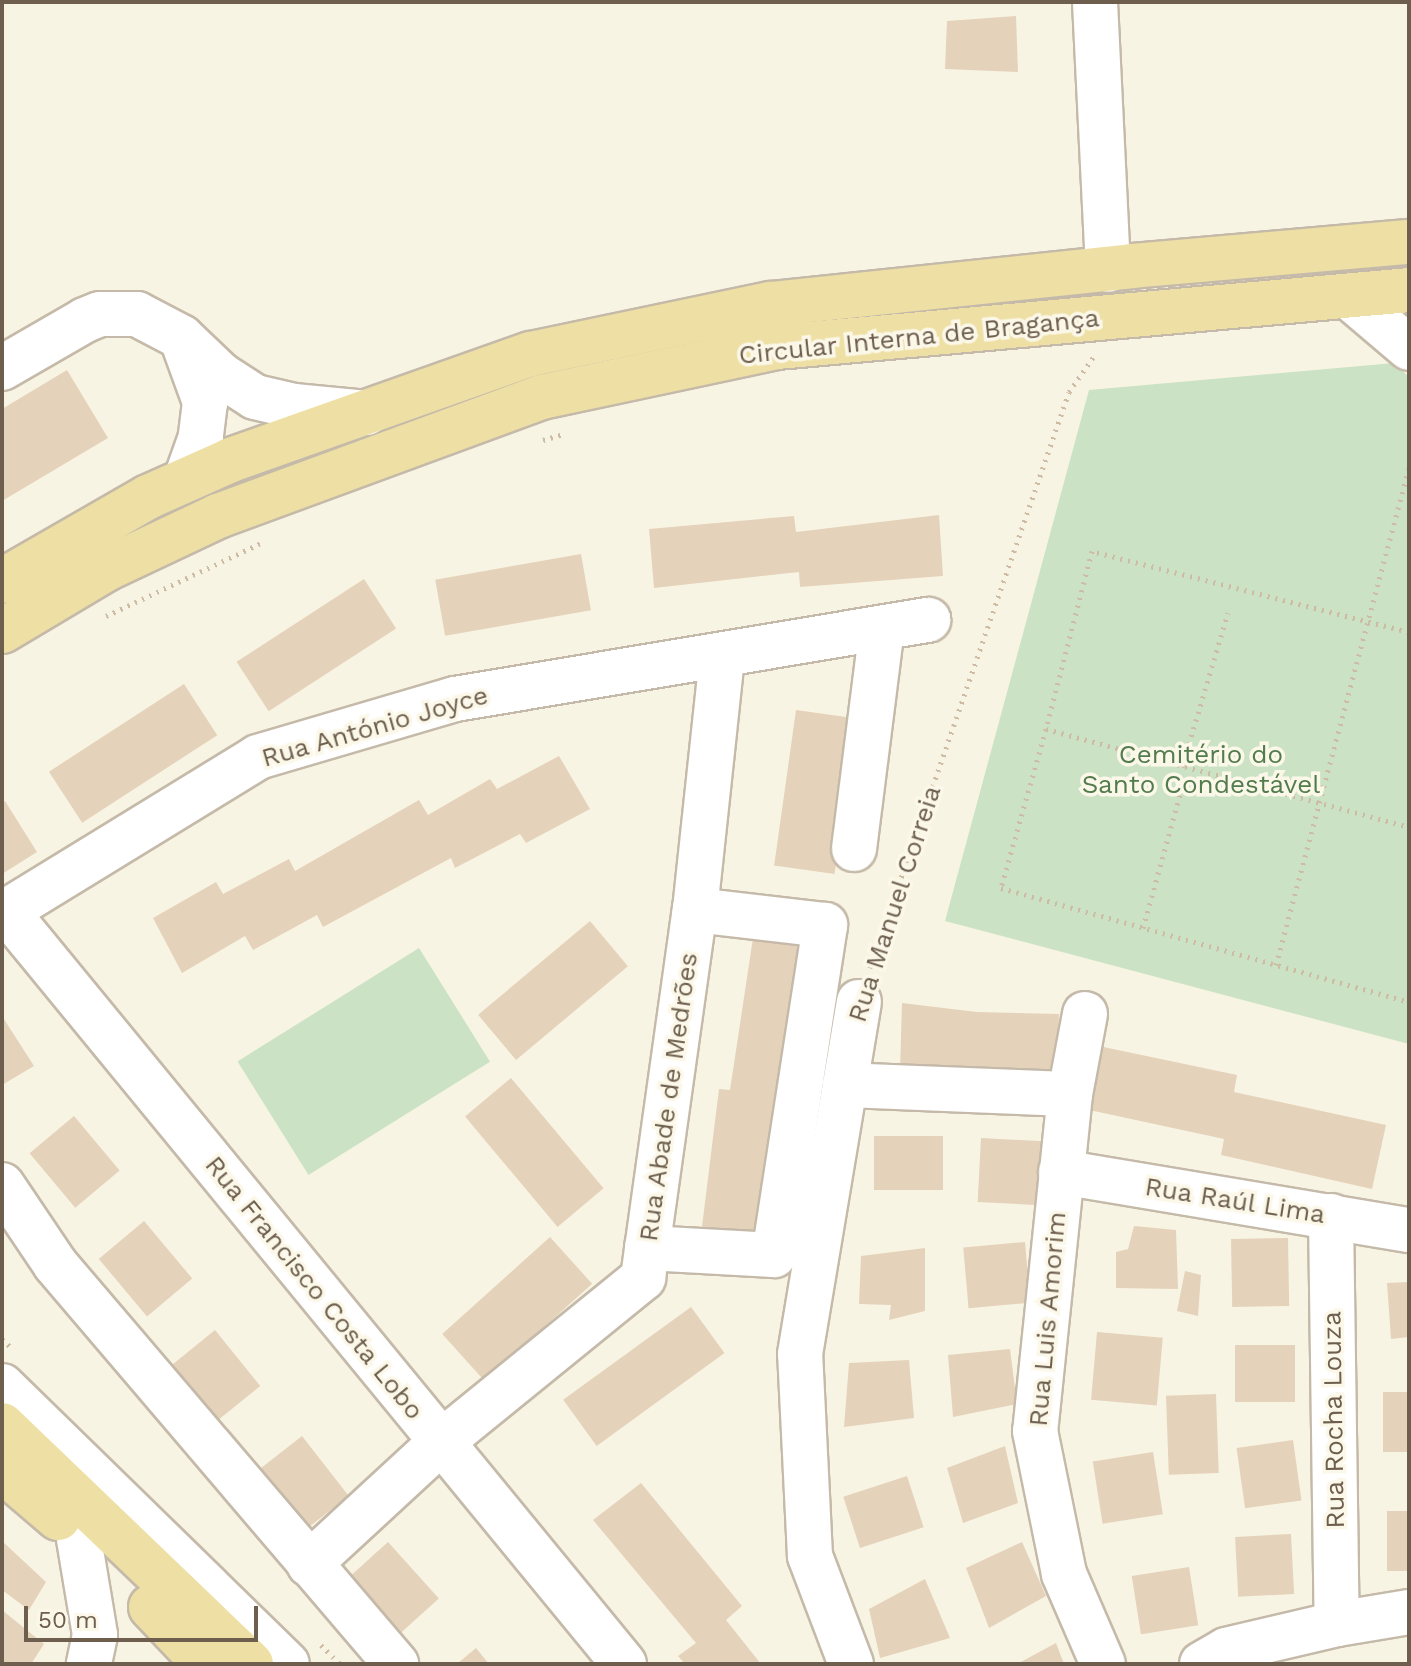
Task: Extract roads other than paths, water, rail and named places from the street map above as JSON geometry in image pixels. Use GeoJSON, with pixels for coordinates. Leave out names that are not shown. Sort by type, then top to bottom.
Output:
{"type":"FeatureCollection","features":[{"type":"Feature","properties":{"kind":"main road","name":"Circular Interna de Bragança"},"geometry":{"type":"LineString","coordinates":[[2,581],[186,479],[285,439],[531,354],[771,304],[1409,242]]}},
{"type":"Feature","properties":{"kind":"main road","name":"Circular Interna de Bragança"},"geometry":{"type":"LineString","coordinates":[[2,631],[106,569],[218,516],[542,397],[777,347],[1409,290]]}},
{"type":"Feature","properties":{"kind":"main road"},"geometry":{"type":"LineString","coordinates":[[2,1425],[251,1664]]}},
{"type":"Feature","properties":{"kind":"main road"},"geometry":{"type":"LineString","coordinates":[[2,1470],[162,1618],[205,1664]]}},
{"type":"Feature","properties":{"kind":"street"},"geometry":{"type":"LineString","coordinates":[[1095,2],[1108,270]]}},
{"type":"Feature","properties":{"kind":"street"},"geometry":{"type":"LineString","coordinates":[[1348,296],[1409,348]]}},
{"type":"Feature","properties":{"kind":"street"},"geometry":{"type":"LineString","coordinates":[[2,368],[100,314],[137,314],[181,337],[221,375],[255,397],[294,406],[367,413]]}},
{"type":"Feature","properties":{"kind":"street"},"geometry":{"type":"LineString","coordinates":[[181,337],[195,367],[205,402],[201,437],[186,479]]}},
{"type":"Feature","properties":{"kind":"street","name":"Rua António Joyce"},"geometry":{"type":"LineString","coordinates":[[4,912],[258,757],[455,699],[722,657],[928,620]]}},
{"type":"Feature","properties":{"kind":"street"},"geometry":{"type":"LineString","coordinates":[[854,849],[882,628]]}},
{"type":"Feature","properties":{"kind":"street","name":"Rua Abade de Medrões"},"geometry":{"type":"LineString","coordinates":[[309,1564],[440,1443],[643,1278],[695,910],[722,657]]}},
{"type":"Feature","properties":{"kind":"street"},"geometry":{"type":"LineString","coordinates":[[647,1248],[774,1255],[825,925],[695,910]]}},
{"type":"Feature","properties":{"kind":"street","name":"Rua Francisco Costa Lobo"},"geometry":{"type":"LineString","coordinates":[[4,912],[624,1664]]}},
{"type":"Feature","properties":{"kind":"street","name":"Rua Manuel Correia"},"geometry":{"type":"LineString","coordinates":[[851,1664],[810,1556],[800,1354],[859,1002]]}},
{"type":"Feature","properties":{"kind":"street","name":"Rua Luis Amorim"},"geometry":{"type":"LineString","coordinates":[[1085,1014],[1070,1094],[1035,1431],[1064,1574],[1103,1664]]}},
{"type":"Feature","properties":{"kind":"street"},"geometry":{"type":"LineString","coordinates":[[845,1085],[1070,1094]]}},
{"type":"Feature","properties":{"kind":"street","name":"Rua Raúl Lima"},"geometry":{"type":"LineString","coordinates":[[1061,1172],[1409,1230]]}},
{"type":"Feature","properties":{"kind":"street"},"geometry":{"type":"LineString","coordinates":[[2,1185],[55,1264],[396,1664]]}},
{"type":"Feature","properties":{"kind":"street","name":"Rua Rocha Louza"},"geometry":{"type":"LineString","coordinates":[[1331,1216],[1337,1624]]}},
{"type":"Feature","properties":{"kind":"street"},"geometry":{"type":"LineString","coordinates":[[2,1386],[287,1664]]}},
{"type":"Feature","properties":{"kind":"street"},"geometry":{"type":"LineString","coordinates":[[79,1539],[92,1649]]}},
{"type":"Feature","properties":{"kind":"street"},"geometry":{"type":"LineString","coordinates":[[1202,1664],[1226,1650],[1337,1624],[1409,1612]]}},
{"type":"Feature","properties":{"kind":"street"},"geometry":{"type":"LineString","coordinates":[[92,1649],[108,1620],[128,1613],[162,1618]]}},
{"type":"Feature","properties":{"kind":"park label","name":"Cemitério do Santo Condestável"},"geometry":{"type":"Point","coordinates":[1201,770]}}]}
